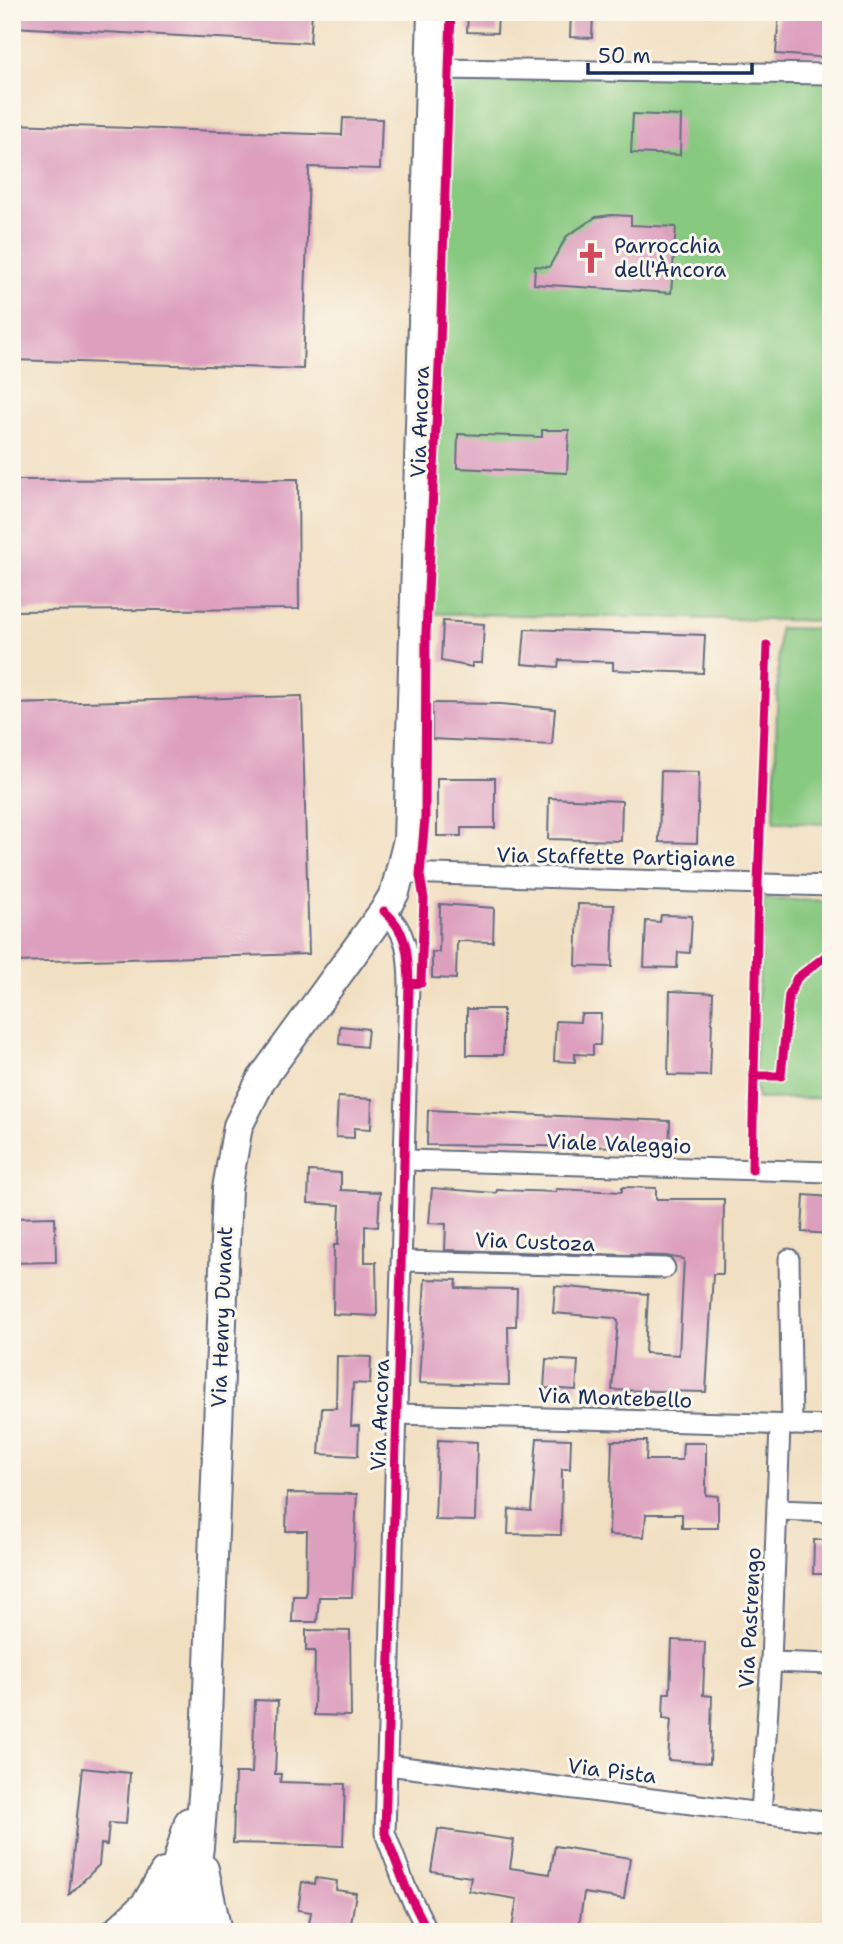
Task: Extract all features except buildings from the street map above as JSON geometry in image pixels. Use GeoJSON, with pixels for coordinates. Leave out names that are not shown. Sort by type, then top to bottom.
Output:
{"type":"FeatureCollection","features":[{"type":"Feature","properties":{"kind":"main road","name":"Via Ancora"},"geometry":{"type":"LineString","coordinates":[[384,911],[400,873],[408,827],[432,12]]}},
{"type":"Feature","properties":{"kind":"main road","name":"Via Henry Dunant"},"geometry":{"type":"LineString","coordinates":[[191,1843],[205,1770],[227,1189],[238,1126],[261,1080],[384,911]]}},
{"type":"Feature","properties":{"kind":"main road"},"geometry":{"type":"LineString","coordinates":[[116,1932],[146,1904],[191,1843]]}},
{"type":"Feature","properties":{"kind":"main road"},"geometry":{"type":"LineString","coordinates":[[157,1932],[191,1843]]}},
{"type":"Feature","properties":{"kind":"main road"},"geometry":{"type":"LineString","coordinates":[[187,1932],[191,1843]]}},
{"type":"Feature","properties":{"kind":"main road"},"geometry":{"type":"LineString","coordinates":[[191,1843],[216,1932]]}},
{"type":"Feature","properties":{"kind":"street"},"geometry":{"type":"LineString","coordinates":[[430,69],[831,74]]}},
{"type":"Feature","properties":{"kind":"street","name":"Via Staffette Partigiane"},"geometry":{"type":"LineString","coordinates":[[400,873],[831,886]]}},
{"type":"Feature","properties":{"kind":"street","name":"Via Ancora"},"geometry":{"type":"LineString","coordinates":[[384,911],[396,922],[408,946],[407,1160],[385,1833],[424,1928]]}},
{"type":"Feature","properties":{"kind":"street","name":"Viale Valeggio"},"geometry":{"type":"LineString","coordinates":[[407,1160],[831,1172]]}},
{"type":"Feature","properties":{"kind":"street","name":"Via Pastrengo"},"geometry":{"type":"LineString","coordinates":[[761,1813],[778,1510],[786,1425],[789,1259]]}},
{"type":"Feature","properties":{"kind":"street","name":"Via Custoza"},"geometry":{"type":"LineString","coordinates":[[404,1261],[665,1268]]}},
{"type":"Feature","properties":{"kind":"street","name":"Via Montebello"},"geometry":{"type":"LineString","coordinates":[[397,1414],[831,1426]]}},
{"type":"Feature","properties":{"kind":"street"},"geometry":{"type":"LineString","coordinates":[[778,1510],[831,1512]]}},
{"type":"Feature","properties":{"kind":"street"},"geometry":{"type":"LineString","coordinates":[[771,1662],[831,1664]]}},
{"type":"Feature","properties":{"kind":"street","name":"Via Pista"},"geometry":{"type":"LineString","coordinates":[[388,1765],[831,1822]]}},
{"type":"Feature","properties":{"kind":"green space"},"geometry":{"type":"Polygon","coordinates":[[[427,69],[831,71],[831,621],[412,613],[427,69]]]}},
{"type":"Feature","properties":{"kind":"green space"},"geometry":{"type":"Polygon","coordinates":[[[779,628],[831,629],[831,824],[774,822],[779,628]]]}},
{"type":"Feature","properties":{"kind":"green space"},"geometry":{"type":"Polygon","coordinates":[[[763,899],[831,901],[831,1098],[758,1099],[754,1076],[763,899]]]}},
{"type":"Feature","properties":{"kind":"cycle path"},"geometry":{"type":"LineString","coordinates":[[409,984],[421,983],[424,899],[420,875],[425,818],[426,633],[440,346],[451,12]]}},
{"type":"Feature","properties":{"kind":"cycle path"},"geometry":{"type":"LineString","coordinates":[[752,1170],[758,884],[767,645]]}},
{"type":"Feature","properties":{"kind":"cycle path"},"geometry":{"type":"LineString","coordinates":[[384,911],[402,935],[407,953],[409,984],[385,1833],[406,1888],[428,1932]]}},
{"type":"Feature","properties":{"kind":"cycle path"},"geometry":{"type":"LineString","coordinates":[[754,1076],[781,1076],[789,995],[797,978],[831,952]]}},
{"type":"Feature","properties":{"kind":"place","name":"Parrocchia dell'Àncora"},"geometry":{"type":"Point","coordinates":[591,258]}}]}
